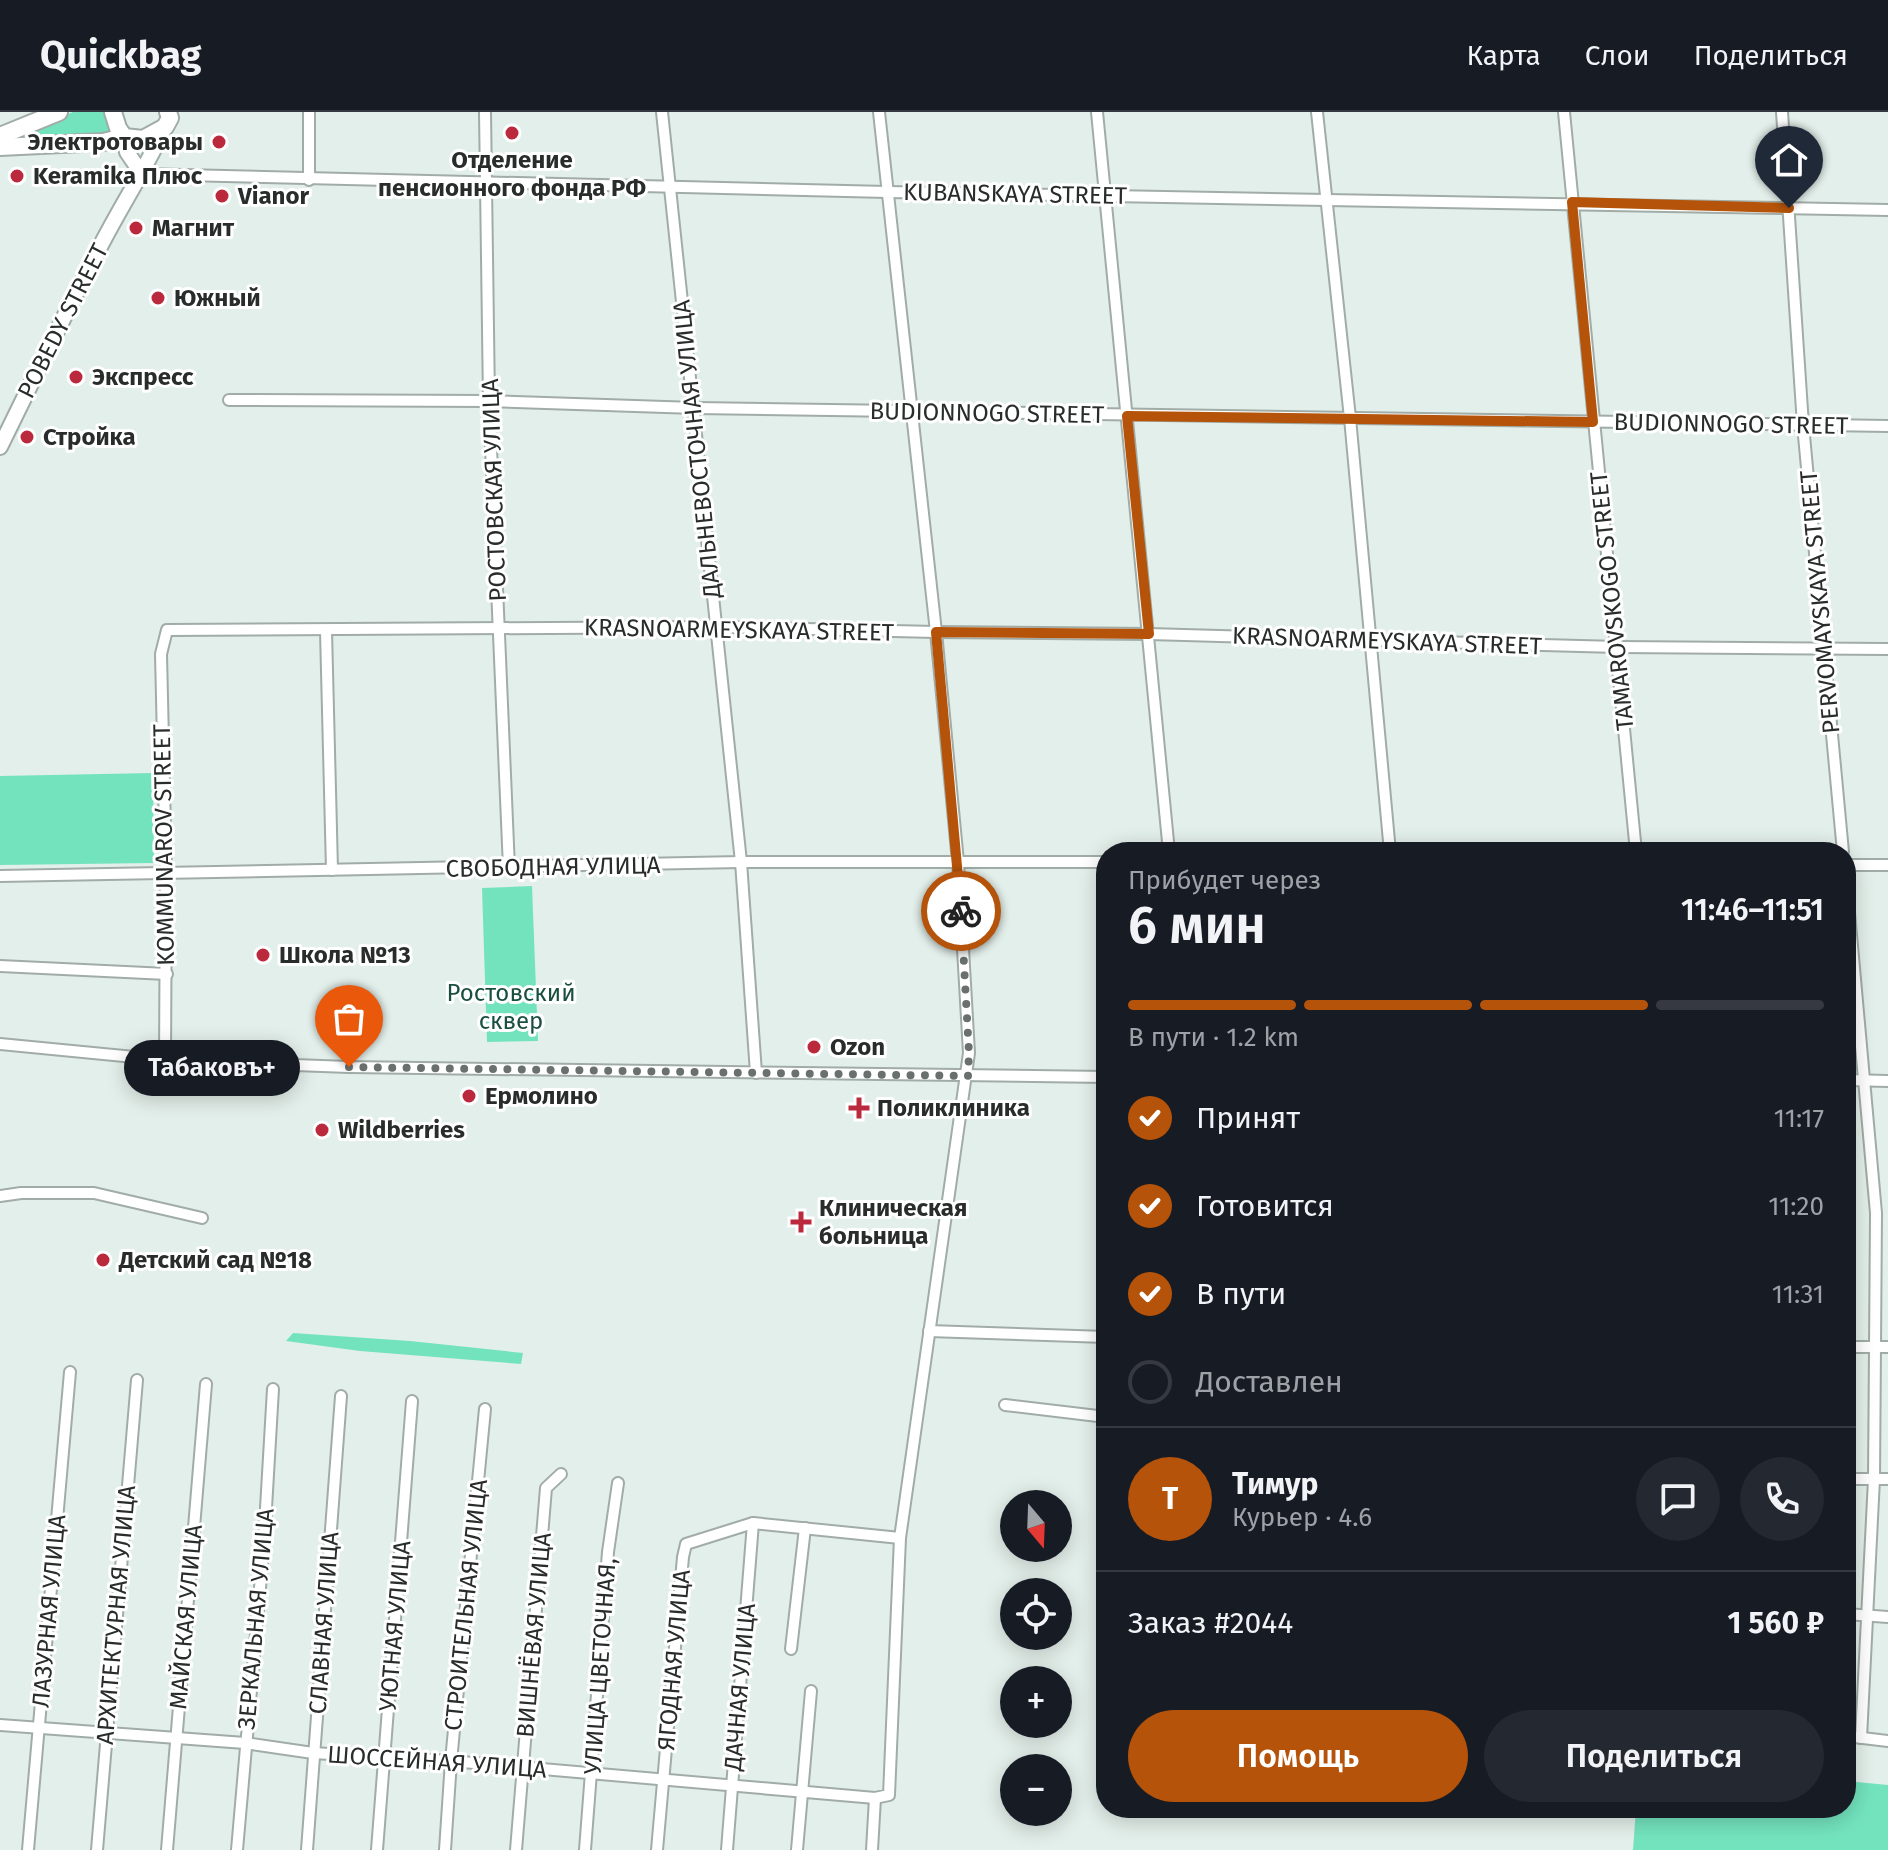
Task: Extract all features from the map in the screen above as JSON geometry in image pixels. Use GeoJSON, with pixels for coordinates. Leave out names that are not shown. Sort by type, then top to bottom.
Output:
{"type":"FeatureCollection","features":[{"type":"Feature","properties":{"kind":"main road"},"geometry":{"type":"LineString","coordinates":[[0,136],[59,112]]}},
{"type":"Feature","properties":{"kind":"main road"},"geometry":{"type":"LineString","coordinates":[[113,112],[126,144]]}},
{"type":"Feature","properties":{"kind":"main road"},"geometry":{"type":"LineString","coordinates":[[0,147],[103,142],[126,144],[143,139],[169,117]]}},
{"type":"Feature","properties":{"kind":"street"},"geometry":{"type":"LineString","coordinates":[[309,112],[309,180]]}},
{"type":"Feature","properties":{"kind":"street","name":"РОСТОВСКАЯ УЛИЦА"},"geometry":{"type":"LineString","coordinates":[[485,112],[489,401],[509,868]]}},
{"type":"Feature","properties":{"kind":"street","name":"ДАЛЬНЕВОСТОЧНАЯ УЛИЦА"},"geometry":{"type":"LineString","coordinates":[[662,112],[741,862],[756,1073]]}},
{"type":"Feature","properties":{"kind":"street"},"geometry":{"type":"LineString","coordinates":[[872,1850],[875,1798],[889,1795],[900,1534],[969,1053],[958,862],[879,112]]}},
{"type":"Feature","properties":{"kind":"street"},"geometry":{"type":"LineString","coordinates":[[1097,112],[1168,842]]}},
{"type":"Feature","properties":{"kind":"street"},"geometry":{"type":"LineString","coordinates":[[1317,112],[1350,418],[1389,842]]}},
{"type":"Feature","properties":{"kind":"street","name":"TAMAROVSKOGO STREET"},"geometry":{"type":"LineString","coordinates":[[1564,112],[1635,842]]}},
{"type":"Feature","properties":{"kind":"street","name":"PERVOMAYSKAYA STREET"},"geometry":{"type":"LineString","coordinates":[[1782,112],[1803,425],[1842,842]]}},
{"type":"Feature","properties":{"kind":"street","name":"POBEDY STREET"},"geometry":{"type":"LineString","coordinates":[[0,447],[99,248],[142,174],[169,117]]}},
{"type":"Feature","properties":{"kind":"street"},"geometry":{"type":"LineString","coordinates":[[126,144],[142,174]]}},
{"type":"Feature","properties":{"kind":"street","name":"KUBANSKAYA STREET"},"geometry":{"type":"LineString","coordinates":[[142,174],[486,184],[1888,210]]}},
{"type":"Feature","properties":{"kind":"street","name":"BUDIONNOGO STREET"},"geometry":{"type":"LineString","coordinates":[[229,400],[489,401],[1127,416],[1888,426]]}},
{"type":"Feature","properties":{"kind":"street","name":"KRASNOARMEYSKAYA STREET"},"geometry":{"type":"LineString","coordinates":[[167,630],[715,627],[1149,634],[1618,647],[1888,649]]}},
{"type":"Feature","properties":{"kind":"street","name":"KOMMUNAROV STREET"},"geometry":{"type":"LineString","coordinates":[[165,1060],[167,974],[161,654],[167,630]]}},
{"type":"Feature","properties":{"kind":"street"},"geometry":{"type":"LineString","coordinates":[[326,631],[332,870]]}},
{"type":"Feature","properties":{"kind":"street","name":"СВОБОДНАЯ УЛИЦА"},"geometry":{"type":"LineString","coordinates":[[0,876],[741,862],[1096,862]]}},
{"type":"Feature","properties":{"kind":"street"},"geometry":{"type":"LineString","coordinates":[[1856,865],[1888,865]]}},
{"type":"Feature","properties":{"kind":"street"},"geometry":{"type":"LineString","coordinates":[[0,966],[167,974]]}},
{"type":"Feature","properties":{"kind":"street"},"geometry":{"type":"LineString","coordinates":[[1856,980],[1876,1213],[1882,1347],[1861,1738]]}},
{"type":"Feature","properties":{"kind":"street"},"geometry":{"type":"LineString","coordinates":[[0,1044],[165,1060],[363,1067],[1096,1077]]}},
{"type":"Feature","properties":{"kind":"street"},"geometry":{"type":"LineString","coordinates":[[1856,1080],[1888,1081]]}},
{"type":"Feature","properties":{"kind":"street"},"geometry":{"type":"LineString","coordinates":[[0,1196],[94,1193],[202,1218]]}},
{"type":"Feature","properties":{"kind":"street"},"geometry":{"type":"LineString","coordinates":[[1876,1213],[1888,1213]]}},
{"type":"Feature","properties":{"kind":"street"},"geometry":{"type":"LineString","coordinates":[[929,1331],[1096,1337]]}},
{"type":"Feature","properties":{"kind":"street"},"geometry":{"type":"LineString","coordinates":[[1856,1347],[1882,1347]]}},
{"type":"Feature","properties":{"kind":"street","name":"ЛАЗУРНАЯ УЛИЦА"},"geometry":{"type":"LineString","coordinates":[[28,1850],[70,1372]]}},
{"type":"Feature","properties":{"kind":"street","name":"АРХИТЕКТУРНАЯ УЛИЦА"},"geometry":{"type":"LineString","coordinates":[[97,1850],[137,1380]]}},
{"type":"Feature","properties":{"kind":"street","name":"МАЙСКАЯ УЛИЦА"},"geometry":{"type":"LineString","coordinates":[[167,1850],[206,1384]]}},
{"type":"Feature","properties":{"kind":"street","name":"ЗЕРКАЛЬНАЯ УЛИЦА"},"geometry":{"type":"LineString","coordinates":[[237,1850],[264,1542],[273,1389]]}},
{"type":"Feature","properties":{"kind":"street","name":"СЛАВНАЯ УЛИЦА"},"geometry":{"type":"LineString","coordinates":[[307,1850],[341,1396]]}},
{"type":"Feature","properties":{"kind":"street","name":"УЮТНАЯ УЛИЦА"},"geometry":{"type":"LineString","coordinates":[[377,1850],[412,1401]]}},
{"type":"Feature","properties":{"kind":"street"},"geometry":{"type":"LineString","coordinates":[[1005,1405],[1096,1416]]}},
{"type":"Feature","properties":{"kind":"street","name":"СТРОИТЕЛЬНАЯ УЛИЦА"},"geometry":{"type":"LineString","coordinates":[[445,1850],[485,1409]]}},
{"type":"Feature","properties":{"kind":"street","name":"ВИШНЁВАЯ УЛИЦА"},"geometry":{"type":"LineString","coordinates":[[516,1850],[546,1488],[561,1474]]}},
{"type":"Feature","properties":{"kind":"street"},"geometry":{"type":"LineString","coordinates":[[1856,1479],[1888,1479]]}},
{"type":"Feature","properties":{"kind":"street","name":"УЛИЦА ЦВЕТОЧНАЯ,"},"geometry":{"type":"LineString","coordinates":[[585,1850],[608,1552],[618,1483]]}},
{"type":"Feature","properties":{"kind":"street","name":"ЯГОДНАЯ УЛИЦА"},"geometry":{"type":"LineString","coordinates":[[657,1850],[686,1544],[753,1523],[900,1534]]}},
{"type":"Feature","properties":{"kind":"street","name":"ДАЧНАЯ УЛИЦА"},"geometry":{"type":"LineString","coordinates":[[727,1850],[753,1523]]}},
{"type":"Feature","properties":{"kind":"street"},"geometry":{"type":"LineString","coordinates":[[791,1649],[805,1528]]}},
{"type":"Feature","properties":{"kind":"street"},"geometry":{"type":"LineString","coordinates":[[1856,1615],[1888,1617]]}},
{"type":"Feature","properties":{"kind":"street"},"geometry":{"type":"LineString","coordinates":[[797,1850],[811,1691]]}},
{"type":"Feature","properties":{"kind":"street","name":"ШОССЕЙНАЯ УЛИЦА"},"geometry":{"type":"LineString","coordinates":[[0,1725],[245,1743],[313,1753],[451,1761],[875,1798]]}},
{"type":"Feature","properties":{"kind":"street"},"geometry":{"type":"LineString","coordinates":[[1856,1737],[1888,1741]]}},
{"type":"Feature","properties":{"kind":"green space"},"geometry":{"type":"Polygon","coordinates":[[[73,112],[108,112],[113,136],[8,139],[73,112]]]}},
{"type":"Feature","properties":{"kind":"green space"},"geometry":{"type":"Polygon","coordinates":[[[153,773],[154,863],[0,865],[0,776],[153,773]]]}},
{"type":"Feature","properties":{"kind":"green space","name":"Ростовский сквер"},"geometry":{"type":"Polygon","coordinates":[[[532,886],[538,1041],[487,1042],[482,888],[532,886]]]}},
{"type":"Feature","properties":{"kind":"green space"},"geometry":{"type":"Polygon","coordinates":[[[293,1333],[523,1353],[521,1364],[360,1351],[286,1341],[293,1333]]]}},
{"type":"Feature","properties":{"kind":"green space"},"geometry":{"type":"Polygon","coordinates":[[[1856,1782],[1888,1785],[1888,1850],[1633,1850],[1635,1818],[1856,1818],[1856,1782]]]}},
{"type":"Feature","properties":{"kind":"way so far"},"geometry":{"type":"LineString","coordinates":[[349,1067],[968,1076],[961,911]]}},
{"type":"Feature","properties":{"kind":"place","name":"Отделение пенсионного фонда РФ"},"geometry":{"type":"Point","coordinates":[512,133]}},
{"type":"Feature","properties":{"kind":"place","name":"Электротовары"},"geometry":{"type":"Point","coordinates":[219,142]}},
{"type":"Feature","properties":{"kind":"place","name":"Keramika Плюс"},"geometry":{"type":"Point","coordinates":[17,176]}},
{"type":"Feature","properties":{"kind":"place","name":"Vianor"},"geometry":{"type":"Point","coordinates":[222,196]}},
{"type":"Feature","properties":{"kind":"place","name":"Магнит"},"geometry":{"type":"Point","coordinates":[136,228]}},
{"type":"Feature","properties":{"kind":"place","name":"Южный"},"geometry":{"type":"Point","coordinates":[158,298]}},
{"type":"Feature","properties":{"kind":"place","name":"Экспресс"},"geometry":{"type":"Point","coordinates":[76,377]}},
{"type":"Feature","properties":{"kind":"place","name":"Стройка"},"geometry":{"type":"Point","coordinates":[27,437]}},
{"type":"Feature","properties":{"kind":"place","name":"Школа №13"},"geometry":{"type":"Point","coordinates":[263,955]}},
{"type":"Feature","properties":{"kind":"place","name":"Ozon"},"geometry":{"type":"Point","coordinates":[814,1047]}},
{"type":"Feature","properties":{"kind":"place","name":"Табаковъ+"},"geometry":{"type":"Point","coordinates":[349,1067]}},
{"type":"Feature","properties":{"kind":"place","name":"Ермолино"},"geometry":{"type":"Point","coordinates":[469,1096]}},
{"type":"Feature","properties":{"kind":"place","name":"Поликлиника"},"geometry":{"type":"Point","coordinates":[859,1108]}},
{"type":"Feature","properties":{"kind":"place","name":"Wildberries"},"geometry":{"type":"Point","coordinates":[322,1130]}},
{"type":"Feature","properties":{"kind":"place","name":"Клиническая больница"},"geometry":{"type":"Point","coordinates":[801,1222]}},
{"type":"Feature","properties":{"kind":"place","name":"Детский сад №18"},"geometry":{"type":"Point","coordinates":[103,1260]}},
{"type":"Feature","properties":{"kind":"route"},"geometry":{"type":"LineString","coordinates":[[961,911],[936,632],[1149,634],[1127,416],[1593,422],[1572,202],[1789,208]]}}]}
